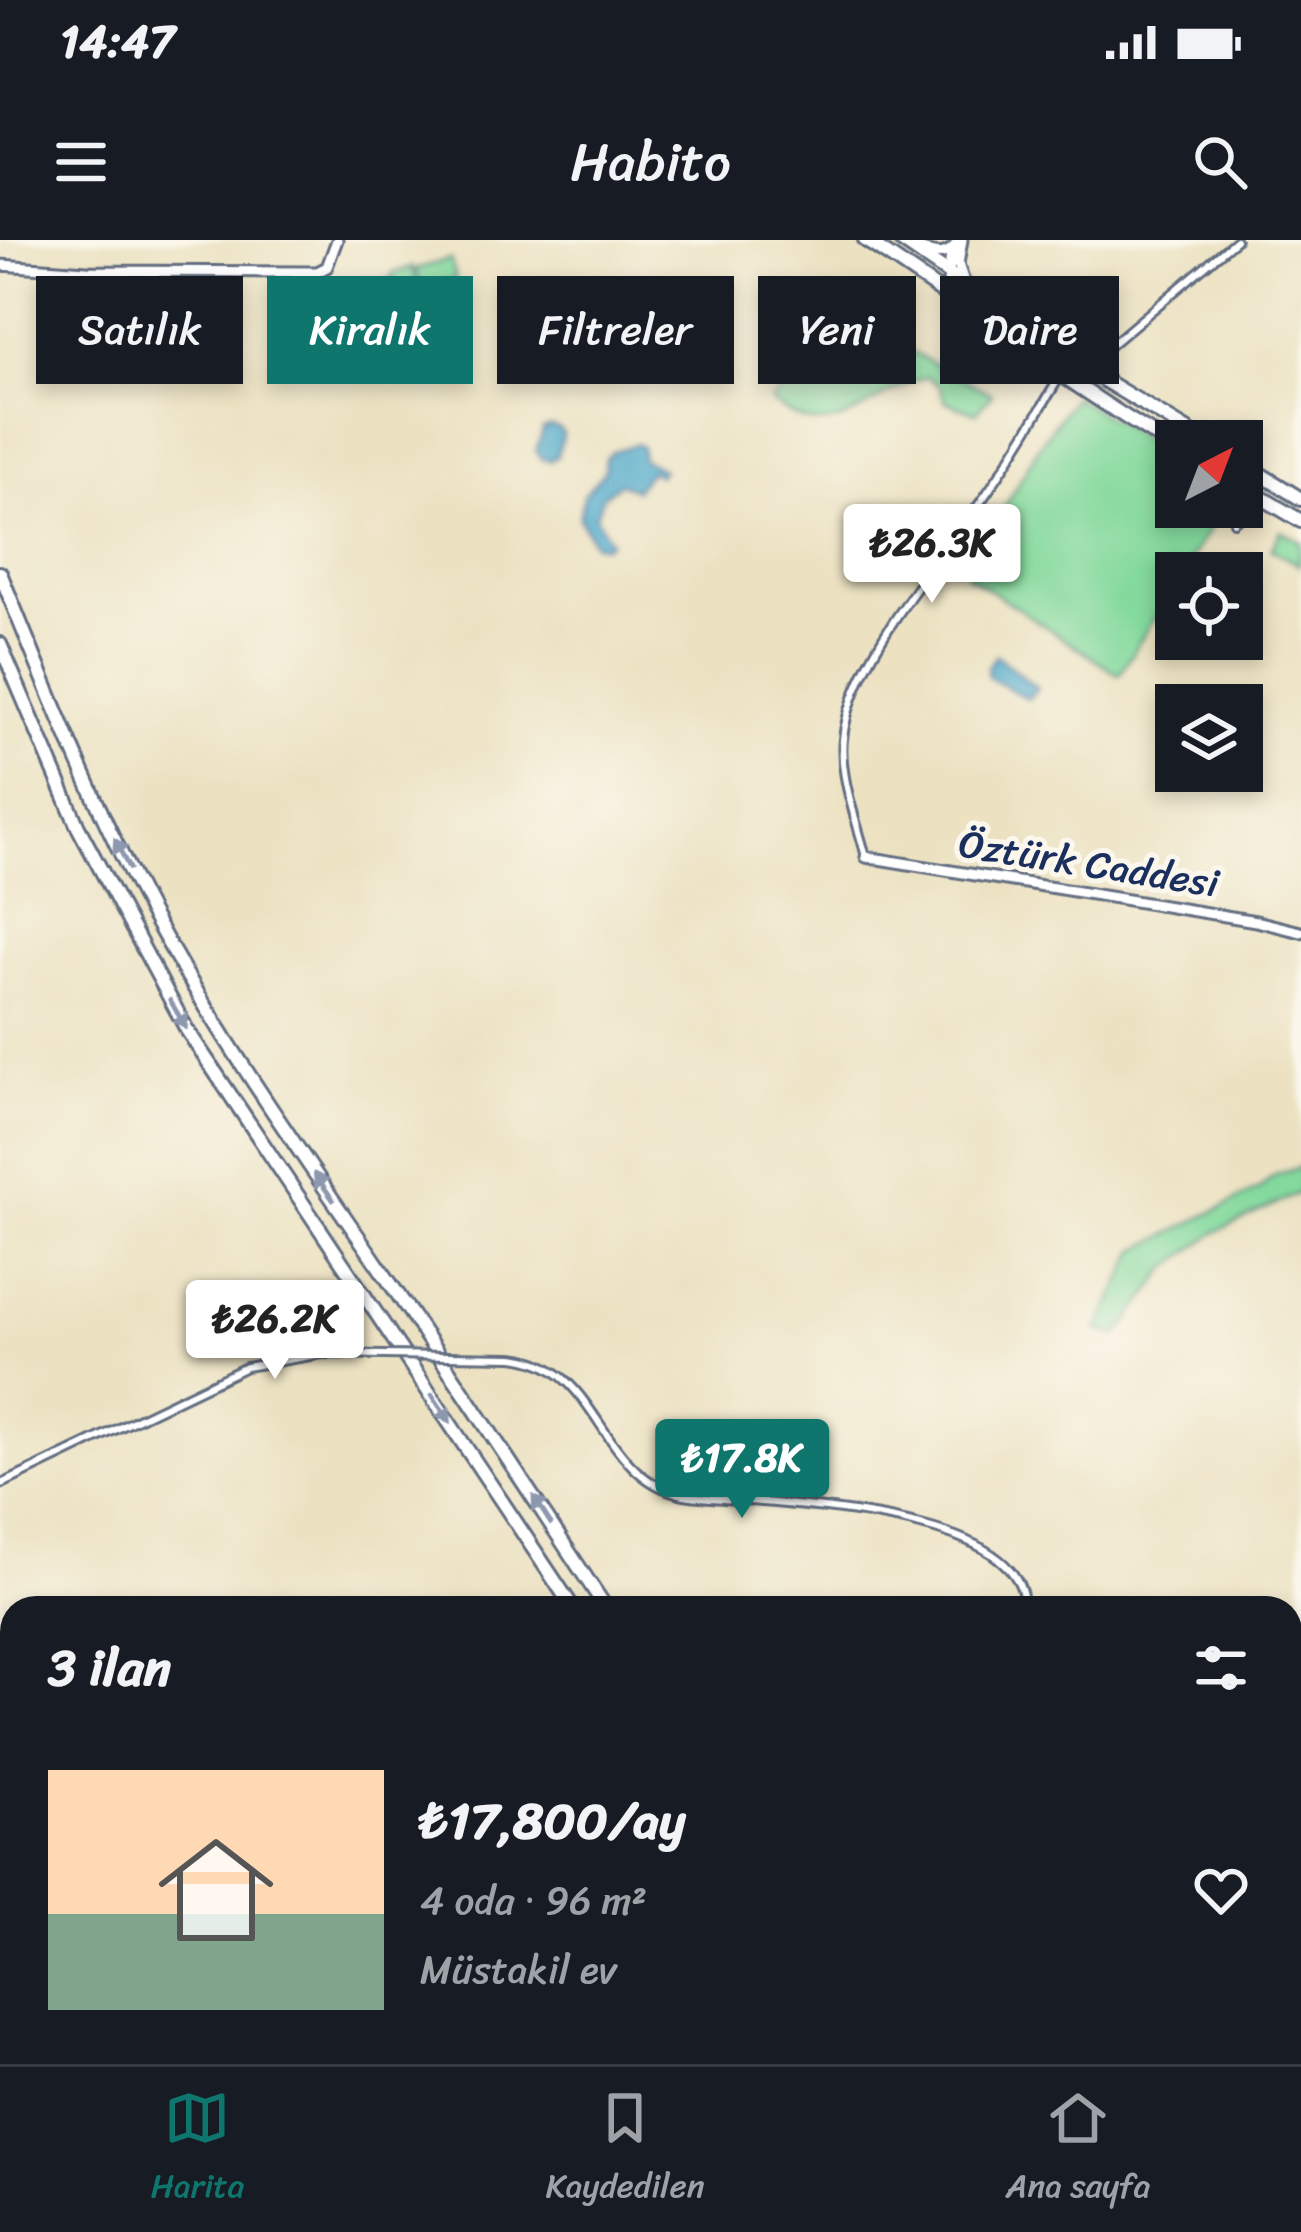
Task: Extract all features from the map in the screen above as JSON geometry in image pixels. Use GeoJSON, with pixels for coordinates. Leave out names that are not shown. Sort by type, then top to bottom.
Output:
{"type":"FeatureCollection","features":[{"type":"Feature","properties":{"kind":"highway"},"geometry":{"type":"LineString","coordinates":[[866,240],[940,288]]}},
{"type":"Feature","properties":{"kind":"highway"},"geometry":{"type":"LineString","coordinates":[[906,244],[958,276]]}},
{"type":"Feature","properties":{"kind":"highway"},"geometry":{"type":"LineString","coordinates":[[1079,384],[1155,434]]}},
{"type":"Feature","properties":{"kind":"highway"},"geometry":{"type":"LineString","coordinates":[[1112,384],[1171,420]]}},
{"type":"Feature","properties":{"kind":"highway"},"geometry":{"type":"LineString","coordinates":[[1263,476],[1301,499]]}},
{"type":"Feature","properties":{"kind":"highway"},"geometry":{"type":"LineString","coordinates":[[1263,498],[1301,521]]}},
{"type":"Feature","properties":{"kind":"highway"},"geometry":{"type":"LineString","coordinates":[[0,573],[102,814],[208,1012],[598,1596]]}},
{"type":"Feature","properties":{"kind":"highway"},"geometry":{"type":"LineString","coordinates":[[0,644],[78,826],[187,1030],[565,1596]]}},
{"type":"Feature","properties":{"kind":"street"},"geometry":{"type":"LineString","coordinates":[[0,265],[86,271],[317,272],[327,266],[337,240]]}},
{"type":"Feature","properties":{"kind":"street"},"geometry":{"type":"LineString","coordinates":[[930,281],[951,270],[961,240]]}},
{"type":"Feature","properties":{"kind":"street"},"geometry":{"type":"LineString","coordinates":[[906,244],[940,256],[961,240]]}},
{"type":"Feature","properties":{"kind":"street"},"geometry":{"type":"LineString","coordinates":[[1119,338],[1236,240]]}},
{"type":"Feature","properties":{"kind":"street"},"geometry":{"type":"LineString","coordinates":[[951,252],[951,276]]}},
{"type":"Feature","properties":{"kind":"street"},"geometry":{"type":"LineString","coordinates":[[866,857],[842,752],[852,701],[874,654],[995,481],[1055,384]]}},
{"type":"Feature","properties":{"kind":"street","name":"Öztürk Caddesi"},"geometry":{"type":"LineString","coordinates":[[866,857],[1301,932]]}},
{"type":"Feature","properties":{"kind":"street"},"geometry":{"type":"LineString","coordinates":[[0,1485],[246,1367],[322,1354],[535,1359],[560,1372],[629,1465],[659,1488],[686,1495],[842,1509],[949,1532],[1014,1573],[1024,1596]]}},
{"type":"Feature","properties":{"kind":"green space"},"geometry":{"type":"Polygon","coordinates":[[[450,259],[455,276],[418,276],[416,269],[450,259]]]}},
{"type":"Feature","properties":{"kind":"green space"},"geometry":{"type":"Polygon","coordinates":[[[412,267],[415,276],[393,276],[412,267]]]}},
{"type":"Feature","properties":{"kind":"green space"},"geometry":{"type":"Polygon","coordinates":[[[916,355],[940,367],[940,384],[973,384],[992,394],[976,413],[945,401],[940,386],[927,377],[916,381],[916,355]]]}},
{"type":"Feature","properties":{"kind":"green space"},"geometry":{"type":"Polygon","coordinates":[[[790,384],[908,384],[832,422],[794,416],[771,401],[790,384]]]}},
{"type":"Feature","properties":{"kind":"green space"},"geometry":{"type":"Polygon","coordinates":[[[1074,397],[1155,445],[1155,528],[1210,528],[1195,552],[1155,552],[1155,617],[1119,675],[967,575],[1039,446],[1074,397]]]}},
{"type":"Feature","properties":{"kind":"green space"},"geometry":{"type":"Polygon","coordinates":[[[1281,531],[1301,542],[1299,565],[1271,549],[1281,531]]]}},
{"type":"Feature","properties":{"kind":"green space"},"geometry":{"type":"Polygon","coordinates":[[[1301,1167],[1301,1192],[1216,1232],[1169,1267],[1118,1335],[1098,1330],[1137,1250],[1259,1189],[1275,1175],[1301,1167]]]}},
{"type":"Feature","properties":{"kind":"water"},"geometry":{"type":"Polygon","coordinates":[[[551,426],[563,435],[557,456],[550,461],[541,459],[536,451],[543,429],[551,426]]]}},
{"type":"Feature","properties":{"kind":"water"},"geometry":{"type":"Polygon","coordinates":[[[636,444],[642,447],[642,459],[663,469],[658,475],[651,470],[635,490],[620,483],[604,495],[596,516],[610,541],[605,546],[594,544],[579,518],[584,494],[604,472],[605,458],[636,444]]]}},
{"type":"Feature","properties":{"kind":"water"},"geometry":{"type":"Polygon","coordinates":[[[996,655],[1037,688],[1028,699],[988,677],[987,668],[996,655]]]}}]}
